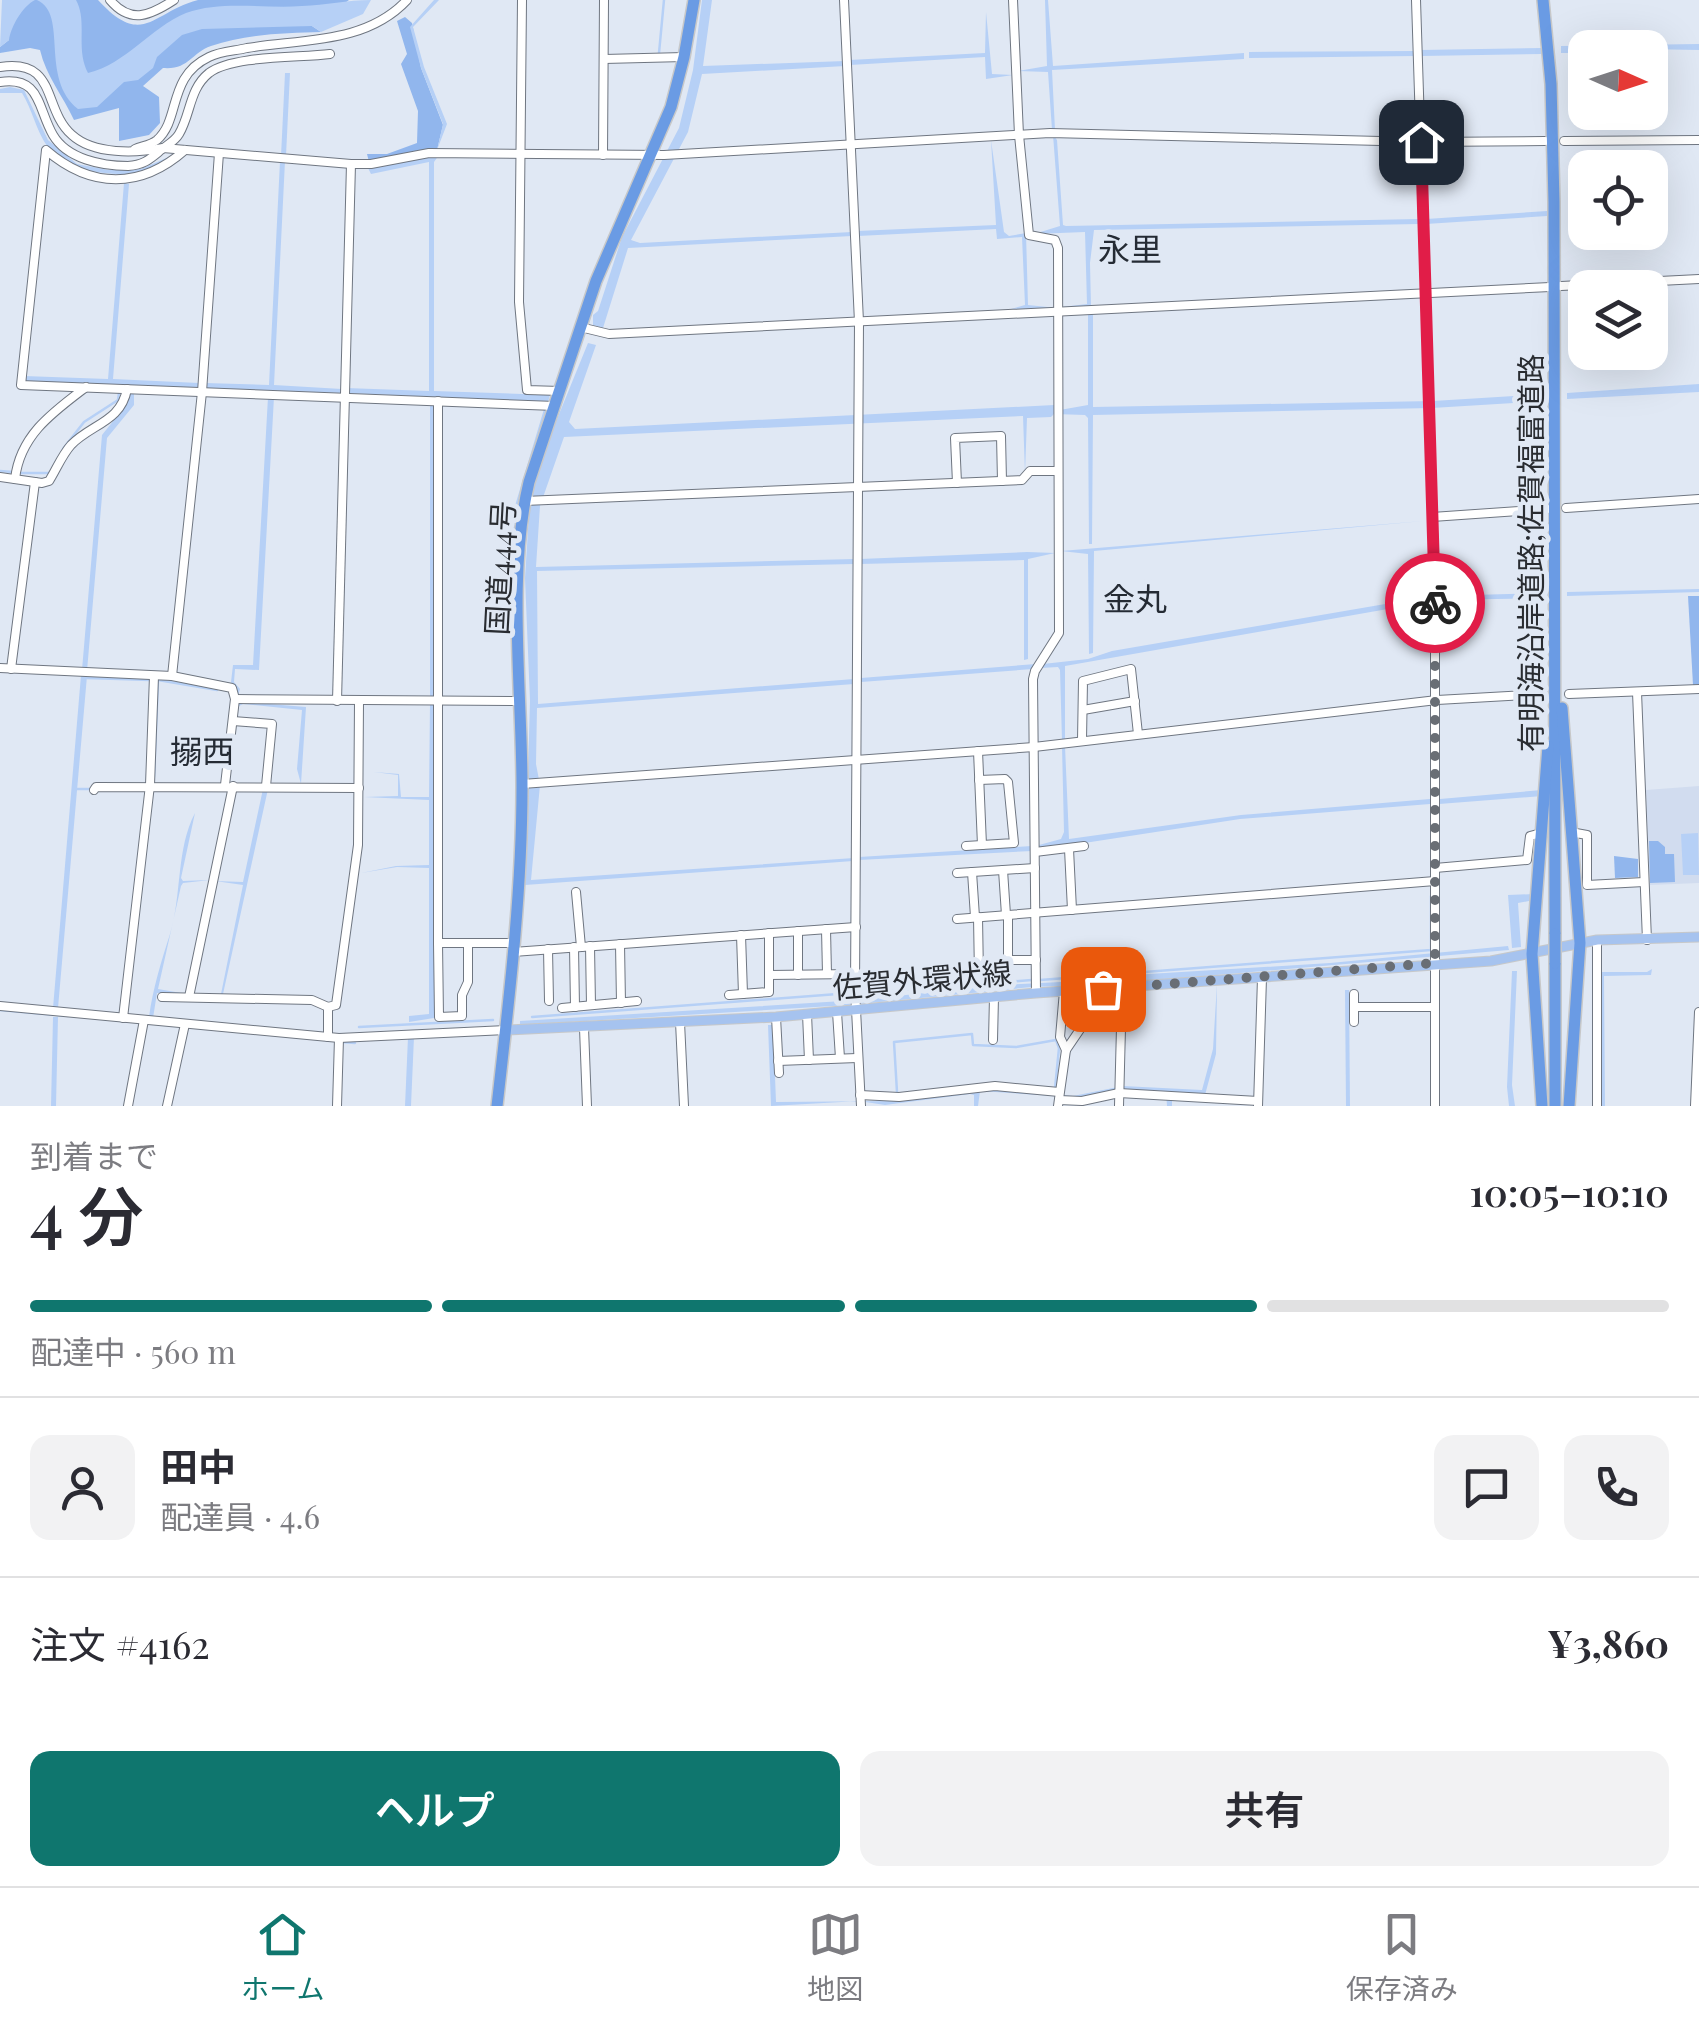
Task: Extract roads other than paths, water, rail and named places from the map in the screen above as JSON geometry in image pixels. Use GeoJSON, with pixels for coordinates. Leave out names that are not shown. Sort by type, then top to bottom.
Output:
{"type":"FeatureCollection","features":[{"type":"Feature","properties":{"kind":"highway","name":"国道444号"},"geometry":{"type":"LineString","coordinates":[[497,1106],[530,783],[521,701],[519,544],[527,502],[580,328],[616,230],[671,107],[694,0]]}},
{"type":"Feature","properties":{"kind":"highway","name":"有明海沿岸道路;佐賀福富道路"},"geometry":{"type":"LineString","coordinates":[[1544,0],[1553,149],[1555,1106]]}},
{"type":"Feature","properties":{"kind":"highway"},"geometry":{"type":"LineString","coordinates":[[1556,604],[1560,614],[1562,700],[1580,943],[1569,1106]]}},
{"type":"Feature","properties":{"kind":"highway"},"geometry":{"type":"LineString","coordinates":[[1542,1106],[1532,954],[1546,808],[1551,686],[1556,673]]}},
{"type":"Feature","properties":{"kind":"main road","name":"佐賀外環状線"},"geometry":{"type":"LineString","coordinates":[[506,1030],[776,1017],[837,1012],[855,1006],[994,997],[1036,988],[1064,991],[1262,978],[1435,958],[1491,961],[1596,940],[1699,937]]}},
{"type":"Feature","properties":{"kind":"street"},"geometry":{"type":"LineString","coordinates":[[110,0],[120,10],[138,17],[174,0]]}},
{"type":"Feature","properties":{"kind":"street"},"geometry":{"type":"LineString","coordinates":[[131,150],[156,140],[164,130],[183,79],[203,60],[216,54],[288,42],[334,39],[388,18],[408,0]]}},
{"type":"Feature","properties":{"kind":"street"},"geometry":{"type":"LineString","coordinates":[[522,0],[519,302],[527,390],[560,391]]}},
{"type":"Feature","properties":{"kind":"street"},"geometry":{"type":"LineString","coordinates":[[603,155],[604,0]]}},
{"type":"Feature","properties":{"kind":"street"},"geometry":{"type":"LineString","coordinates":[[844,0],[860,322],[855,974],[860,1100],[980,1086],[1082,1101],[1120,1090],[1258,1104],[1262,978]]}},
{"type":"Feature","properties":{"kind":"street"},"geometry":{"type":"LineString","coordinates":[[1012,0],[1030,235],[1050,238],[1058,244],[1058,633],[1035,670],[1036,988]]}},
{"type":"Feature","properties":{"kind":"street"},"geometry":{"type":"LineString","coordinates":[[1416,0],[1436,700],[1435,1106]]}},
{"type":"Feature","properties":{"kind":"street"},"geometry":{"type":"LineString","coordinates":[[0,82],[16,80],[28,84],[53,136],[79,157],[100,164],[131,166],[148,162],[178,134],[194,90],[206,75],[220,67],[330,54]]}},
{"type":"Feature","properties":{"kind":"street"},"geometry":{"type":"LineString","coordinates":[[604,59],[684,57]]}},
{"type":"Feature","properties":{"kind":"street"},"geometry":{"type":"LineString","coordinates":[[0,67],[16,64],[34,71],[50,92],[73,137],[99,148],[163,148],[351,164],[429,153],[650,156],[1063,132],[1421,142],[1546,141]]}},
{"type":"Feature","properties":{"kind":"street"},"geometry":{"type":"LineString","coordinates":[[1564,141],[1699,140]]}},
{"type":"Feature","properties":{"kind":"street"},"geometry":{"type":"LineString","coordinates":[[185,150],[164,169],[131,181],[73,169],[46,150],[21,385],[555,406]]}},
{"type":"Feature","properties":{"kind":"street"},"geometry":{"type":"LineString","coordinates":[[172,676],[202,392],[219,153]]}},
{"type":"Feature","properties":{"kind":"street"},"geometry":{"type":"LineString","coordinates":[[337,701],[351,164]]}},
{"type":"Feature","properties":{"kind":"street"},"geometry":{"type":"LineString","coordinates":[[1561,286],[1699,279]]}},
{"type":"Feature","properties":{"kind":"street"},"geometry":{"type":"LineString","coordinates":[[580,328],[608,334],[1550,286]]}},
{"type":"Feature","properties":{"kind":"street"},"geometry":{"type":"LineString","coordinates":[[15,479],[19,460],[39,424],[86,387]]}},
{"type":"Feature","properties":{"kind":"street"},"geometry":{"type":"LineString","coordinates":[[0,477],[49,480],[70,446],[115,414],[127,389]]}},
{"type":"Feature","properties":{"kind":"street"},"geometry":{"type":"LineString","coordinates":[[438,402],[439,1016],[462,1016],[462,994],[468,982],[468,943]]}},
{"type":"Feature","properties":{"kind":"street"},"geometry":{"type":"LineString","coordinates":[[957,483],[955,438],[970,437],[1001,436],[1002,481]]}},
{"type":"Feature","properties":{"kind":"street"},"geometry":{"type":"LineString","coordinates":[[527,502],[1022,480],[1030,471],[1058,472]]}},
{"type":"Feature","properties":{"kind":"street"},"geometry":{"type":"LineString","coordinates":[[12,668],[35,482]]}},
{"type":"Feature","properties":{"kind":"street"},"geometry":{"type":"LineString","coordinates":[[1566,508],[1699,499]]}},
{"type":"Feature","properties":{"kind":"street"},"geometry":{"type":"LineString","coordinates":[[1432,517],[1547,509]]}},
{"type":"Feature","properties":{"kind":"street"},"geometry":{"type":"LineString","coordinates":[[0,668],[172,676],[232,688],[235,698],[229,785],[190,998]]}},
{"type":"Feature","properties":{"kind":"street"},"geometry":{"type":"LineString","coordinates":[[1082,740],[1083,681],[1131,669],[1138,734]]}},
{"type":"Feature","properties":{"kind":"street"},"geometry":{"type":"LineString","coordinates":[[122,1018],[150,785],[154,676]]}},
{"type":"Feature","properties":{"kind":"street"},"geometry":{"type":"LineString","coordinates":[[1569,694],[1699,689]]}},
{"type":"Feature","properties":{"kind":"street"},"geometry":{"type":"LineString","coordinates":[[1637,692],[1646,940]]}},
{"type":"Feature","properties":{"kind":"street"},"geometry":{"type":"LineString","coordinates":[[530,783],[1034,747],[1436,700],[1544,694]]}},
{"type":"Feature","properties":{"kind":"street"},"geometry":{"type":"LineString","coordinates":[[235,698],[521,701]]}},
{"type":"Feature","properties":{"kind":"street"},"geometry":{"type":"LineString","coordinates":[[1083,710],[1135,700]]}},
{"type":"Feature","properties":{"kind":"street"},"geometry":{"type":"LineString","coordinates":[[162,996],[312,1000],[328,1007],[336,1005],[355,878],[359,702]]}},
{"type":"Feature","properties":{"kind":"street"},"geometry":{"type":"LineString","coordinates":[[233,721],[272,724],[266,786]]}},
{"type":"Feature","properties":{"kind":"street"},"geometry":{"type":"LineString","coordinates":[[978,751],[982,845]]}},
{"type":"Feature","properties":{"kind":"street"},"geometry":{"type":"LineString","coordinates":[[966,846],[1014,843],[1008,782],[978,780]]}},
{"type":"Feature","properties":{"kind":"street"},"geometry":{"type":"LineString","coordinates":[[95,788],[360,788]]}},
{"type":"Feature","properties":{"kind":"street"},"geometry":{"type":"LineString","coordinates":[[1012,811],[1035,809]]}},
{"type":"Feature","properties":{"kind":"street"},"geometry":{"type":"LineString","coordinates":[[1435,868],[1527,860],[1530,836],[1541,833]]}},
{"type":"Feature","properties":{"kind":"street"},"geometry":{"type":"LineString","coordinates":[[1576,834],[1587,835],[1586,885],[1644,882]]}},
{"type":"Feature","properties":{"kind":"street"},"geometry":{"type":"LineString","coordinates":[[1036,852],[1084,846]]}},
{"type":"Feature","properties":{"kind":"street"},"geometry":{"type":"LineString","coordinates":[[1069,849],[1072,910]]}},
{"type":"Feature","properties":{"kind":"street"},"geometry":{"type":"LineString","coordinates":[[957,873],[1036,868]]}},
{"type":"Feature","properties":{"kind":"street"},"geometry":{"type":"LineString","coordinates":[[1003,870],[1008,960],[1036,960]]}},
{"type":"Feature","properties":{"kind":"street"},"geometry":{"type":"LineString","coordinates":[[972,872],[979,976]]}},
{"type":"Feature","properties":{"kind":"street"},"geometry":{"type":"LineString","coordinates":[[957,919],[1435,880]]}},
{"type":"Feature","properties":{"kind":"street"},"geometry":{"type":"LineString","coordinates":[[576,892],[590,1005]]}},
{"type":"Feature","properties":{"kind":"street"},"geometry":{"type":"LineString","coordinates":[[438,943],[548,949],[856,927]]}},
{"type":"Feature","properties":{"kind":"street"},"geometry":{"type":"LineString","coordinates":[[826,929],[827,974]]}},
{"type":"Feature","properties":{"kind":"street"},"geometry":{"type":"LineString","coordinates":[[798,931],[798,974]]}},
{"type":"Feature","properties":{"kind":"street"},"geometry":{"type":"LineString","coordinates":[[729,995],[769,992],[769,933]]}},
{"type":"Feature","properties":{"kind":"street"},"geometry":{"type":"LineString","coordinates":[[742,935],[742,994]]}},
{"type":"Feature","properties":{"kind":"street"},"geometry":{"type":"LineString","coordinates":[[1596,940],[1597,1106]]}},
{"type":"Feature","properties":{"kind":"street"},"geometry":{"type":"LineString","coordinates":[[620,944],[621,1003]]}},
{"type":"Feature","properties":{"kind":"street"},"geometry":{"type":"LineString","coordinates":[[575,1007],[582,947]]}},
{"type":"Feature","properties":{"kind":"street"},"geometry":{"type":"LineString","coordinates":[[548,949],[549,1000]]}},
{"type":"Feature","properties":{"kind":"street"},"geometry":{"type":"LineString","coordinates":[[769,975],[855,974]]}},
{"type":"Feature","properties":{"kind":"street"},"geometry":{"type":"LineString","coordinates":[[964,978],[990,975]]}},
{"type":"Feature","properties":{"kind":"street"},"geometry":{"type":"LineString","coordinates":[[1119,1106],[1122,988]]}},
{"type":"Feature","properties":{"kind":"street"},"geometry":{"type":"LineString","coordinates":[[1057,1096],[1066,1050],[1100,1000],[1103,989]]}},
{"type":"Feature","properties":{"kind":"street"},"geometry":{"type":"LineString","coordinates":[[1064,991],[1060,1037],[1066,1050]]}},
{"type":"Feature","properties":{"kind":"street"},"geometry":{"type":"LineString","coordinates":[[1354,994],[1354,1022]]}},
{"type":"Feature","properties":{"kind":"street"},"geometry":{"type":"LineString","coordinates":[[993,1040],[994,997]]}},
{"type":"Feature","properties":{"kind":"street"},"geometry":{"type":"LineString","coordinates":[[562,1008],[636,1002]]}},
{"type":"Feature","properties":{"kind":"street"},"geometry":{"type":"LineString","coordinates":[[0,1006],[339,1038],[506,1030]]}},
{"type":"Feature","properties":{"kind":"street"},"geometry":{"type":"LineString","coordinates":[[328,1007],[328,1037]]}},
{"type":"Feature","properties":{"kind":"street"},"geometry":{"type":"LineString","coordinates":[[1354,1007],[1435,1007]]}},
{"type":"Feature","properties":{"kind":"street"},"geometry":{"type":"LineString","coordinates":[[837,1012],[840,1058]]}},
{"type":"Feature","properties":{"kind":"street"},"geometry":{"type":"LineString","coordinates":[[1695,1106],[1699,1012]]}},
{"type":"Feature","properties":{"kind":"street"},"geometry":{"type":"LineString","coordinates":[[807,1014],[809,1060]]}},
{"type":"Feature","properties":{"kind":"street"},"geometry":{"type":"LineString","coordinates":[[776,1017],[779,1073]]}},
{"type":"Feature","properties":{"kind":"street"},"geometry":{"type":"LineString","coordinates":[[128,1106],[144,1020]]}},
{"type":"Feature","properties":{"kind":"street"},"geometry":{"type":"LineString","coordinates":[[680,1022],[684,1106]]}},
{"type":"Feature","properties":{"kind":"street"},"geometry":{"type":"LineString","coordinates":[[167,1106],[184,1024]]}},
{"type":"Feature","properties":{"kind":"street"},"geometry":{"type":"LineString","coordinates":[[584,1028],[587,1106]]}},
{"type":"Feature","properties":{"kind":"street"},"geometry":{"type":"LineString","coordinates":[[337,1106],[339,1038]]}},
{"type":"Feature","properties":{"kind":"street"},"geometry":{"type":"LineString","coordinates":[[778,1061],[857,1058]]}},
{"type":"Feature","properties":{"kind":"waterway"},"geometry":{"type":"LineString","coordinates":[[659,53],[664,0]]}},
{"type":"Feature","properties":{"kind":"waterway"},"geometry":{"type":"LineString","coordinates":[[63,449],[84,422],[118,400],[119,393]]}},
{"type":"Feature","properties":{"kind":"waterway"},"geometry":{"type":"LineString","coordinates":[[512,588],[515,510],[545,410]]}},
{"type":"Feature","properties":{"kind":"waterway"},"geometry":{"type":"LineString","coordinates":[[0,471],[13,472]]}},
{"type":"Feature","properties":{"kind":"waterway"},"geometry":{"type":"LineString","coordinates":[[21,473],[49,473]]}},
{"type":"Feature","properties":{"kind":"waterway"},"geometry":{"type":"LineString","coordinates":[[87,678],[150,680]]}},
{"type":"Feature","properties":{"kind":"waterway"},"geometry":{"type":"LineString","coordinates":[[154,777],[158,680],[217,690]]}},
{"type":"Feature","properties":{"kind":"waterway"},"geometry":{"type":"LineString","coordinates":[[77,789],[90,789]]}},
{"type":"Feature","properties":{"kind":"waterway"},"geometry":{"type":"LineString","coordinates":[[1040,980],[1431,950],[1431,896]]}},
{"type":"Feature","properties":{"kind":"waterway"},"geometry":{"type":"LineString","coordinates":[[860,993],[1032,980]]}},
{"type":"Feature","properties":{"kind":"waterway"},"geometry":{"type":"LineString","coordinates":[[532,1017],[851,993]]}},
{"type":"Feature","properties":{"kind":"waterway"},"geometry":{"type":"LineString","coordinates":[[0,1010],[68,1016]]}},
{"type":"Feature","properties":{"kind":"waterway"},"geometry":{"type":"LineString","coordinates":[[359,1027],[493,1020]]}},
{"type":"Feature","properties":{"kind":"waterway"},"geometry":{"type":"LineString","coordinates":[[897,1092],[894,1042],[972,1034],[973,1045],[1016,1047],[1056,1040],[1059,1048],[1055,1088]]}},
{"type":"Feature","properties":{"kind":"waterway"},"geometry":{"type":"LineString","coordinates":[[342,1042],[355,1043]]}},
{"type":"Feature","properties":{"kind":"district","name":"永里"},"geometry":{"type":"Point","coordinates":[1130,247]}},
{"type":"Feature","properties":{"kind":"district","name":"金丸"},"geometry":{"type":"Point","coordinates":[1135,597]}},
{"type":"Feature","properties":{"kind":"district","name":"搦西"},"geometry":{"type":"Point","coordinates":[202,749]}}]}
